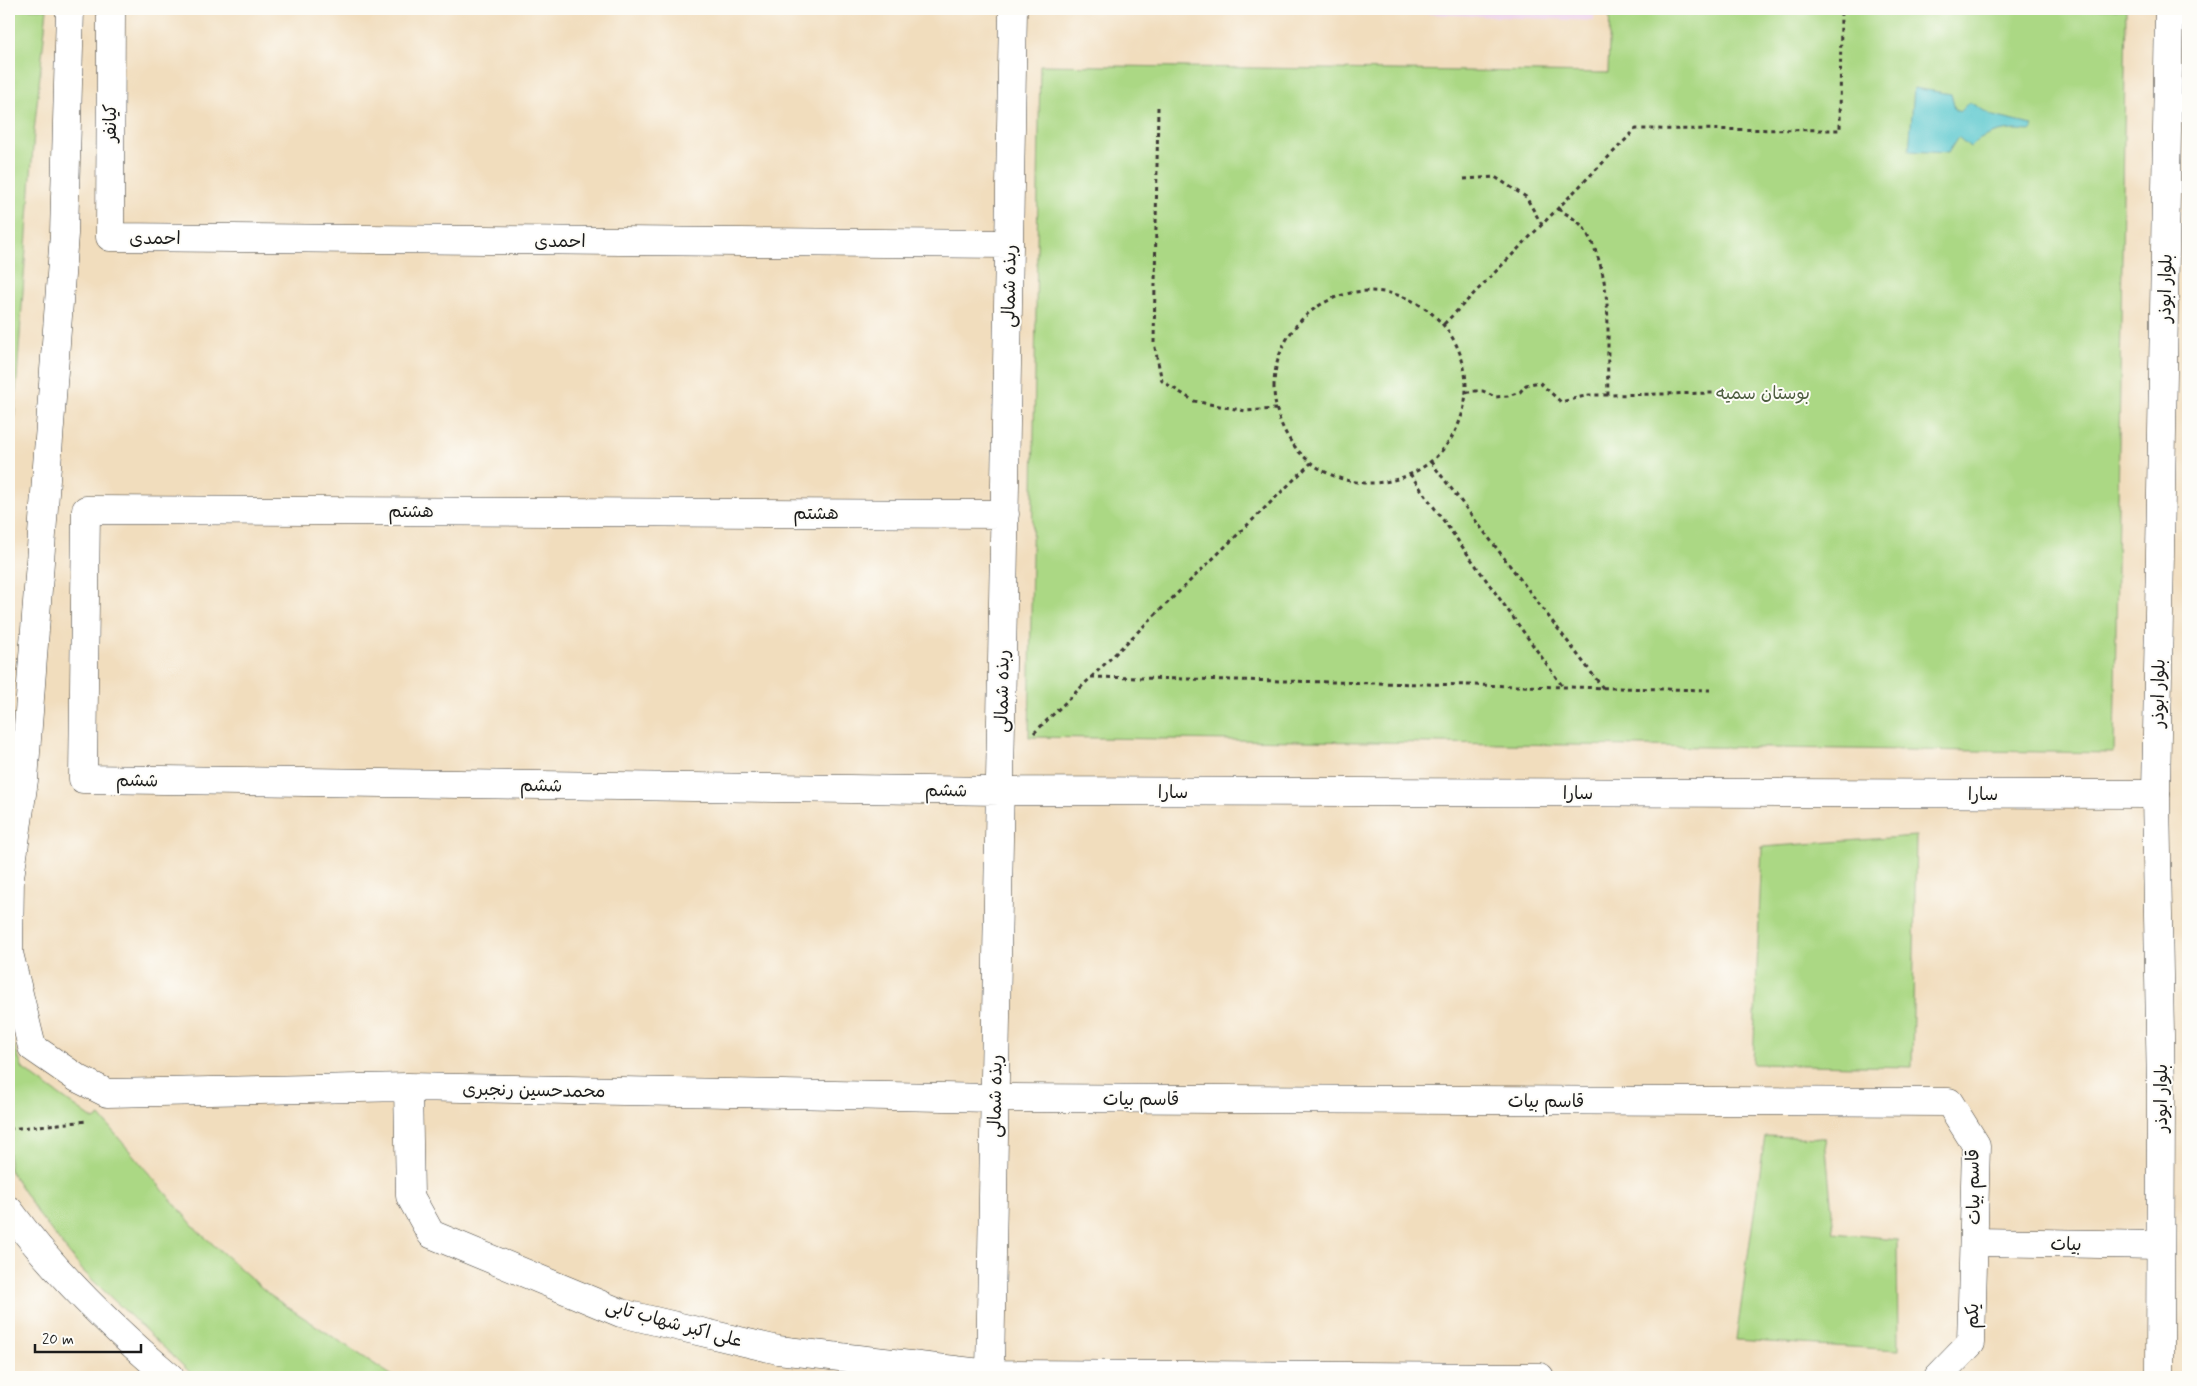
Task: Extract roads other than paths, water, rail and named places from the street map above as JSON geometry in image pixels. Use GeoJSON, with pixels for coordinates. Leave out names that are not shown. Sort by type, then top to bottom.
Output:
{"type":"FeatureCollection","features":[{"type":"Feature","properties":{"kind":"main road","name":"محمدحسین رنجبری"},"geometry":{"type":"LineString","coordinates":[[70,9],[64,234],[24,780],[10,877],[9,953],[32,1047],[77,1078],[107,1093],[408,1087],[995,1098]]}},
{"type":"Feature","properties":{"kind":"main road","name":"کیانفر"},"geometry":{"type":"LineString","coordinates":[[110,237],[111,9]]}},
{"type":"Feature","properties":{"kind":"main road","name":"ربذه شمالی"},"geometry":{"type":"LineString","coordinates":[[990,1374],[1013,9]]}},
{"type":"Feature","properties":{"kind":"main road","name":"بلوار ابوذر"},"geometry":{"type":"LineString","coordinates":[[2160,1377],[2161,1095],[2156,794],[2169,9]]}},
{"type":"Feature","properties":{"kind":"main road","name":"احمدی"},"geometry":{"type":"LineString","coordinates":[[110,237],[1009,244]]}},
{"type":"Feature","properties":{"kind":"main road","name":"هشتم"},"geometry":{"type":"LineString","coordinates":[[83,779],[86,510],[1005,514]]}},
{"type":"Feature","properties":{"kind":"main road","name":"ششم"},"geometry":{"type":"LineString","coordinates":[[83,779],[1000,791]]}},
{"type":"Feature","properties":{"kind":"main road","name":"سارا"},"geometry":{"type":"LineString","coordinates":[[1000,791],[2156,794]]}},
{"type":"Feature","properties":{"kind":"main road","name":"علی اکبر شهاب تابی"},"geometry":{"type":"LineString","coordinates":[[408,1087],[410,1196],[431,1234],[621,1313],[778,1350],[990,1374]]}},
{"type":"Feature","properties":{"kind":"main road","name":"قاسم بیات"},"geometry":{"type":"LineString","coordinates":[[995,1098],[1949,1102],[1976,1145],[1974,1242]]}},
{"type":"Feature","properties":{"kind":"main road"},"geometry":{"type":"LineString","coordinates":[[9,1210],[29,1238],[69,1282],[170,1377]]}},
{"type":"Feature","properties":{"kind":"main road","name":"بیات"},"geometry":{"type":"LineString","coordinates":[[1974,1242],[2159,1245]]}},
{"type":"Feature","properties":{"kind":"main road","name":"یکم"},"geometry":{"type":"LineString","coordinates":[[1938,1377],[1971,1343],[1974,1242]]}},
{"type":"Feature","properties":{"kind":"main road"},"geometry":{"type":"LineString","coordinates":[[990,1374],[1540,1377]]}},
{"type":"Feature","properties":{"kind":"water"},"geometry":{"type":"Polygon","coordinates":[[[1914,88],[1951,94],[1955,109],[1959,112],[1969,102],[1993,116],[2032,125],[2033,130],[1998,132],[1980,139],[1970,147],[1958,137],[1948,153],[1909,151],[1914,88]]]}},
{"type":"Feature","properties":{"kind":"park label","name":"بوستان سمیه"},"geometry":{"type":"Point","coordinates":[1763,393]}}]}
